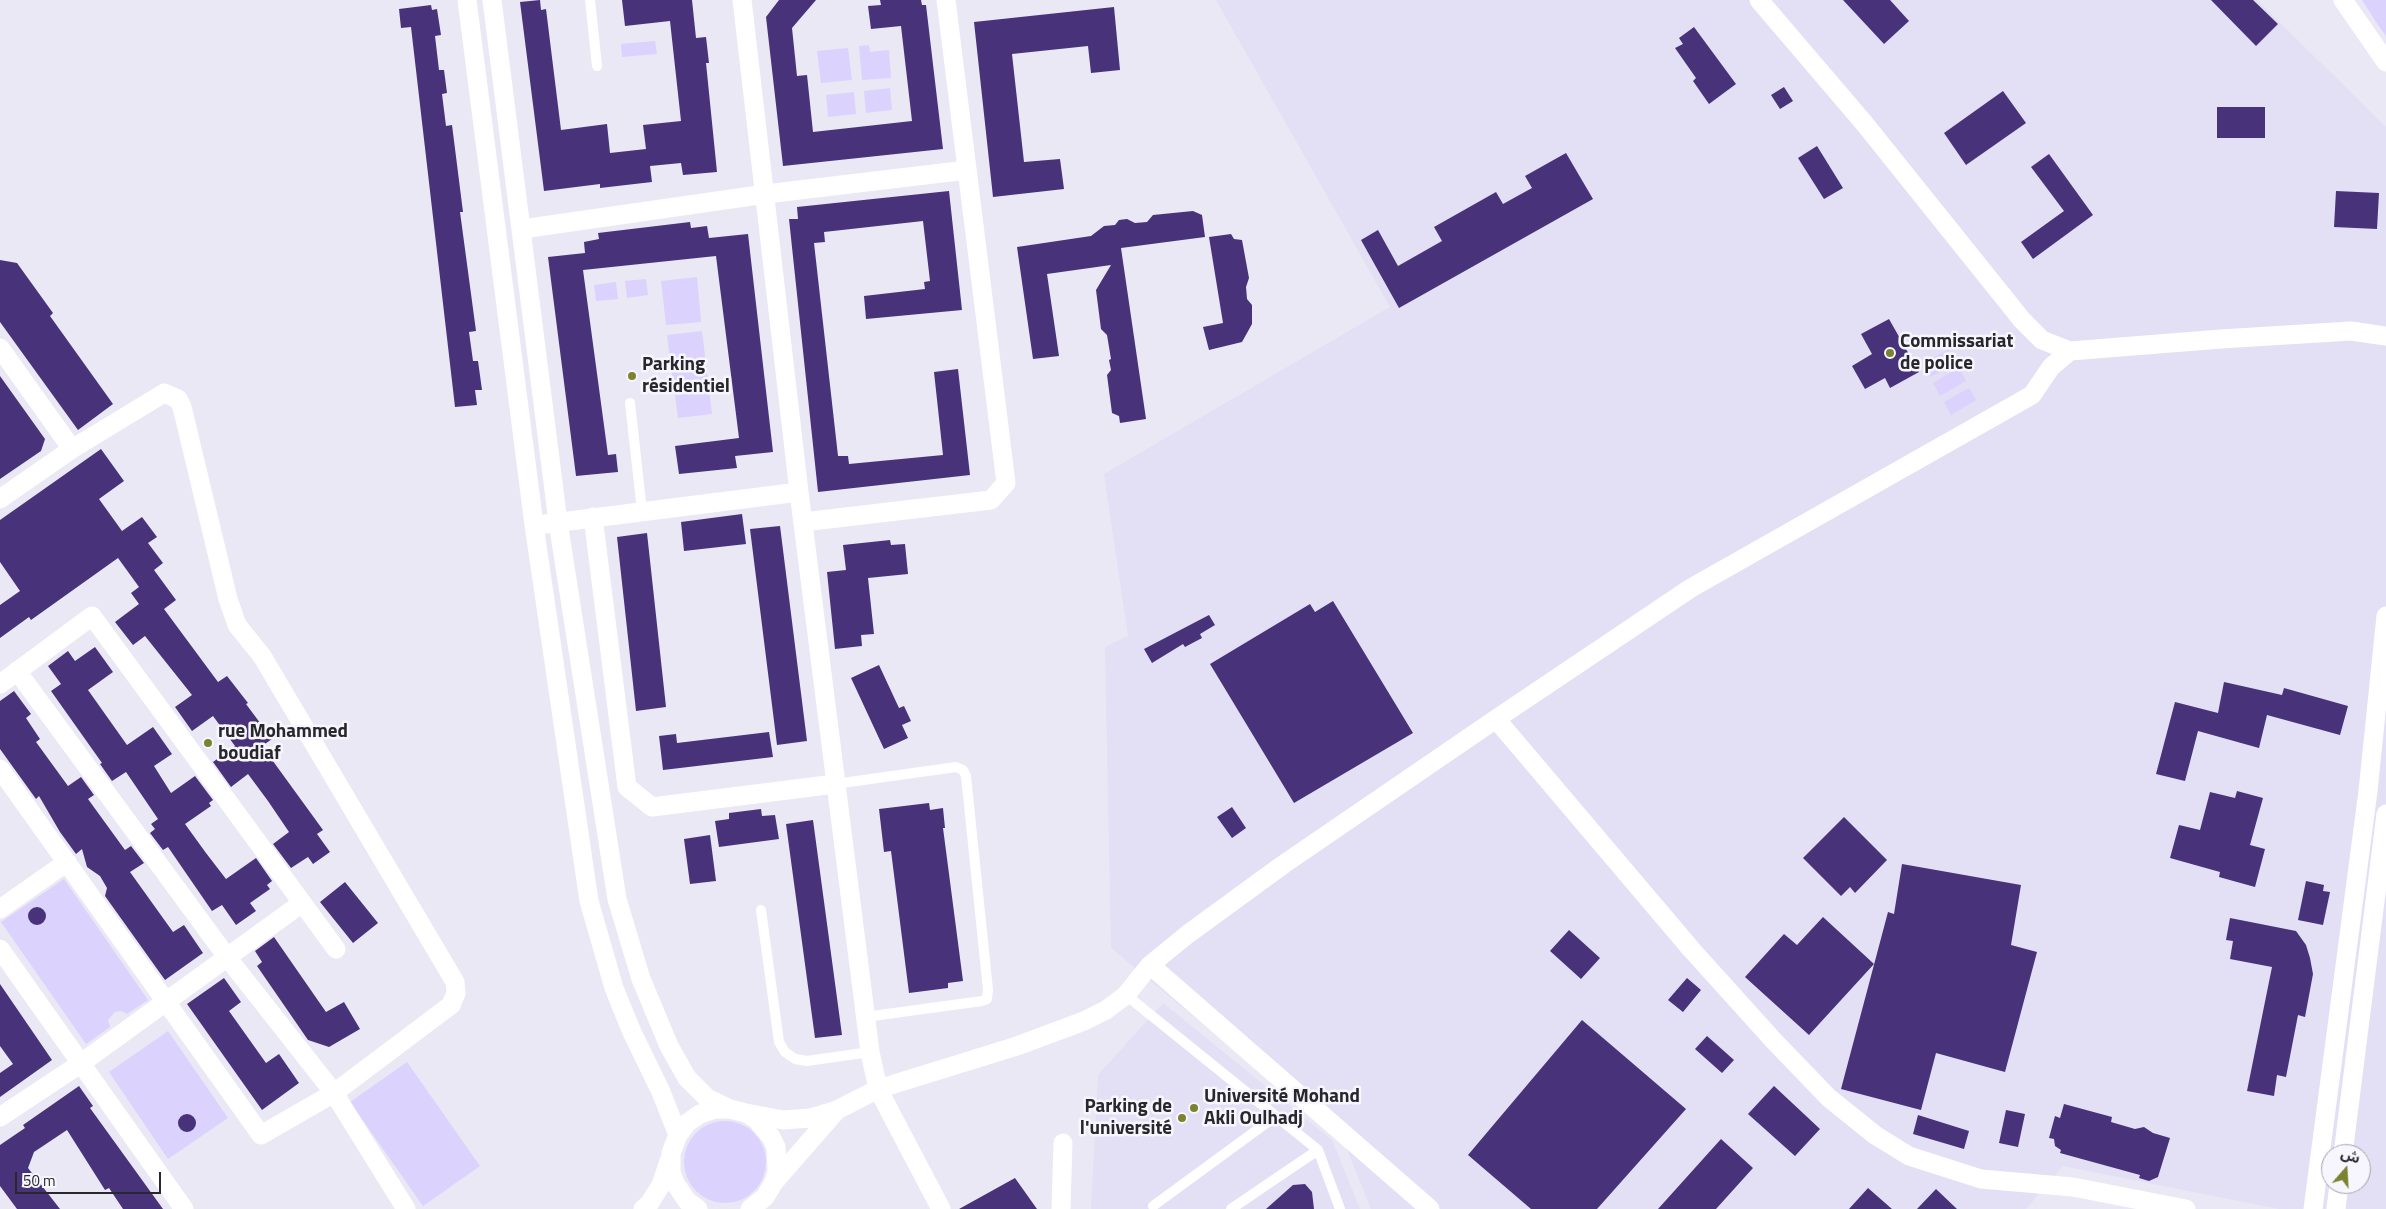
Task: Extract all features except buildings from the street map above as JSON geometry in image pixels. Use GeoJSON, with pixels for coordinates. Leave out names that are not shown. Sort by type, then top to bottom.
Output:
{"type":"FeatureCollection","features":[{"type":"Feature","properties":{"kind":"street"},"geometry":{"type":"LineString","coordinates":[[467,0],[534,525],[589,901],[614,988],[631,1030],[661,1092],[674,1144],[671,1172],[675,1183],[688,1201],[698,1209]]}},
{"type":"Feature","properties":{"kind":"street"},"geometry":{"type":"LineString","coordinates":[[492,0],[558,522],[617,899],[629,941],[655,1016],[687,1078],[707,1098],[738,1111],[764,1127],[776,1147],[777,1171],[772,1186],[776,1209]]}},
{"type":"Feature","properties":{"kind":"street"},"geometry":{"type":"LineString","coordinates":[[742,0],[766,194],[798,492],[870,1052],[878,1089],[941,1209]]}},
{"type":"Feature","properties":{"kind":"street"},"geometry":{"type":"LineString","coordinates":[[803,522],[991,500],[1006,483],[946,0]]}},
{"type":"Feature","properties":{"kind":"street"},"geometry":{"type":"LineString","coordinates":[[1759,0],[1864,123],[2022,320],[2042,340],[2070,351],[2202,340],[2351,331],[2386,336]]}},
{"type":"Feature","properties":{"kind":"street"},"geometry":{"type":"LineString","coordinates":[[2344,0],[2386,62]]}},
{"type":"Feature","properties":{"kind":"street"},"geometry":{"type":"LineString","coordinates":[[522,229],[766,194],[967,170]]}},
{"type":"Feature","properties":{"kind":"street"},"geometry":{"type":"LineString","coordinates":[[0,348],[72,449]]}},
{"type":"Feature","properties":{"kind":"street"},"geometry":{"type":"LineString","coordinates":[[643,1209],[650,1204],[661,1185],[674,1144],[687,1123],[700,1114],[715,1109],[738,1111],[783,1120],[810,1118],[837,1110],[878,1089],[1017,1046],[1084,1021],[1106,1010],[1126,994],[1150,965],[1188,934],[1284,864],[1496,719],[1691,588],[2032,395],[2051,367],[2070,351]]}},
{"type":"Feature","properties":{"kind":"street"},"geometry":{"type":"LineString","coordinates":[[0,499],[72,449],[164,393],[178,399],[182,407],[228,599],[237,625],[262,656],[455,982],[456,993],[451,1005],[334,1093],[261,1135],[0,769]]}},
{"type":"Feature","properties":{"kind":"street"},"geometry":{"type":"LineString","coordinates":[[534,525],[798,492]]}},
{"type":"Feature","properties":{"kind":"street"},"geometry":{"type":"LineString","coordinates":[[593,517],[627,787],[652,807],[835,784]]}},
{"type":"Feature","properties":{"kind":"street"},"geometry":{"type":"LineString","coordinates":[[0,684],[92,616],[336,949]]}},
{"type":"Feature","properties":{"kind":"street"},"geometry":{"type":"LineString","coordinates":[[2313,1209],[2368,791],[2386,616]]}},
{"type":"Feature","properties":{"kind":"street"},"geometry":{"type":"LineString","coordinates":[[17,671],[227,957],[334,1093],[406,1209]]}},
{"type":"Feature","properties":{"kind":"street"},"geometry":{"type":"LineString","coordinates":[[1496,719],[1691,949],[1774,1041],[1830,1098],[1875,1136],[1909,1156],[1981,1179],[2073,1187],[2186,1209]]}},
{"type":"Feature","properties":{"kind":"street"},"geometry":{"type":"LineString","coordinates":[[2344,1144],[2386,814]]}},
{"type":"Feature","properties":{"kind":"street"},"geometry":{"type":"LineString","coordinates":[[0,909],[67,862]]}},
{"type":"Feature","properties":{"kind":"street"},"geometry":{"type":"LineString","coordinates":[[0,1117],[80,1064],[164,1001],[302,903]]}},
{"type":"Feature","properties":{"kind":"street"},"geometry":{"type":"LineString","coordinates":[[0,949],[184,1209]]}},
{"type":"Feature","properties":{"kind":"street"},"geometry":{"type":"LineString","coordinates":[[1150,965],[1430,1209]]}},
{"type":"Feature","properties":{"kind":"street"},"geometry":{"type":"LineString","coordinates":[[750,1209],[759,1203],[837,1110]]}},
{"type":"Feature","properties":{"kind":"street"},"geometry":{"type":"LineString","coordinates":[[1061,1209],[1062,1143]]}},
{"type":"Feature","properties":{"kind":"street"},"geometry":{"type":"LineString","coordinates":[[2336,1209],[2338,1194]]}},
{"type":"Feature","properties":{"kind":"lane"},"geometry":{"type":"LineString","coordinates":[[590,0],[597,66]]}},
{"type":"Feature","properties":{"kind":"lane"},"geometry":{"type":"LineString","coordinates":[[630,403],[642,511]]}},
{"type":"Feature","properties":{"kind":"lane"},"geometry":{"type":"LineString","coordinates":[[835,784],[956,767],[963,770],[966,776],[988,990],[987,999],[865,1017]]}},
{"type":"Feature","properties":{"kind":"lane"},"geometry":{"type":"LineString","coordinates":[[761,910],[779,1042],[785,1052],[795,1058],[807,1061],[870,1052]]}},
{"type":"Feature","properties":{"kind":"lane"},"geometry":{"type":"LineString","coordinates":[[1126,994],[1318,1150],[1340,1209]]}},
{"type":"Feature","properties":{"kind":"lane"},"geometry":{"type":"LineString","coordinates":[[1153,1206],[1276,1116]]}},
{"type":"Feature","properties":{"kind":"lane"},"geometry":{"type":"LineString","coordinates":[[1231,1209],[1318,1150]]}},
{"type":"Feature","properties":{"kind":"shaded area"},"geometry":{"type":"Polygon","coordinates":[[[1216,0],[2257,0],[2386,127],[2386,1209],[2279,1209],[2063,1166],[2026,1209],[1371,1209],[1343,1140],[1111,948],[1105,647],[1128,636],[1104,474],[1390,307],[1216,0]]]}},
{"type":"Feature","properties":{"kind":"shaded area"},"geometry":{"type":"Polygon","coordinates":[[[2362,0],[2386,0],[2386,36],[2378,25],[2362,0]]]}},
{"type":"Feature","properties":{"kind":"shaded area"},"geometry":{"type":"Polygon","coordinates":[[[655,41],[657,54],[622,57],[621,44],[655,41]]]}},
{"type":"Feature","properties":{"kind":"shaded area"},"geometry":{"type":"Polygon","coordinates":[[[869,45],[870,52],[889,50],[891,78],[862,80],[859,46],[869,45]]]}},
{"type":"Feature","properties":{"kind":"shaded area"},"geometry":{"type":"Polygon","coordinates":[[[848,48],[852,80],[821,83],[817,51],[848,48]]]}},
{"type":"Feature","properties":{"kind":"shaded area"},"geometry":{"type":"Polygon","coordinates":[[[890,88],[892,110],[866,113],[864,91],[890,88]]]}},
{"type":"Feature","properties":{"kind":"shaded area"},"geometry":{"type":"Polygon","coordinates":[[[854,92],[856,114],[828,117],[826,95],[854,92]]]}},
{"type":"Feature","properties":{"kind":"shaded area"},"geometry":{"type":"Polygon","coordinates":[[[697,277],[701,322],[666,325],[661,281],[697,277]]]}},
{"type":"Feature","properties":{"kind":"shaded area"},"geometry":{"type":"Polygon","coordinates":[[[646,279],[648,295],[627,298],[625,281],[646,279]]]}},
{"type":"Feature","properties":{"kind":"shaded area"},"geometry":{"type":"Polygon","coordinates":[[[616,282],[618,299],[596,301],[594,285],[616,282]]]}},
{"type":"Feature","properties":{"kind":"shaded area"},"geometry":{"type":"Polygon","coordinates":[[[702,331],[708,380],[673,384],[667,335],[702,331]]]}},
{"type":"Feature","properties":{"kind":"shaded area"},"geometry":{"type":"Polygon","coordinates":[[[1948,350],[1956,364],[1930,377],[1922,363],[1948,350]]]}},
{"type":"Feature","properties":{"kind":"shaded area"},"geometry":{"type":"Polygon","coordinates":[[[1959,368],[1966,381],[1940,396],[1933,383],[1959,368]]]}},
{"type":"Feature","properties":{"kind":"shaded area"},"geometry":{"type":"Polygon","coordinates":[[[1969,388],[1976,400],[1951,415],[1944,402],[1969,388]]]}},
{"type":"Feature","properties":{"kind":"shaded area"},"geometry":{"type":"Polygon","coordinates":[[[709,390],[712,414],[678,418],[675,395],[709,390]]]}},
{"type":"Feature","properties":{"kind":"shaded area"},"geometry":{"type":"Polygon","coordinates":[[[64,879],[148,1000],[127,1014],[121,1011],[115,1012],[108,1020],[110,1027],[86,1044],[1,922],[64,879]]]}},
{"type":"Feature","properties":{"kind":"shaded area","name":"Université Mohand Akli Oulhadj"},"geometry":{"type":"Polygon","coordinates":[[[1163,1003],[1332,1140],[1360,1209],[1091,1209],[1098,1075],[1163,1003]]]}},
{"type":"Feature","properties":{"kind":"shaded area"},"geometry":{"type":"Polygon","coordinates":[[[168,1031],[228,1118],[168,1159],[109,1072],[168,1031]]]}},
{"type":"Feature","properties":{"kind":"shaded area"},"geometry":{"type":"Polygon","coordinates":[[[407,1062],[480,1166],[423,1206],[350,1102],[407,1062]]]}},
{"type":"Feature","properties":{"kind":"shaded area"},"geometry":{"type":"Polygon","coordinates":[[[725,1121],[741,1124],[754,1133],[763,1146],[766,1162],[763,1178],[754,1191],[741,1200],[725,1203],[709,1200],[696,1191],[687,1178],[684,1162],[687,1146],[696,1133],[709,1124],[725,1121]]]}},
{"type":"Feature","properties":{"kind":"place","name":"Commissariat de police"},"geometry":{"type":"Point","coordinates":[1890,353]}},
{"type":"Feature","properties":{"kind":"place","name":"Parking résidentiel"},"geometry":{"type":"Point","coordinates":[632,376]}},
{"type":"Feature","properties":{"kind":"place","name":"rue Mohammed boudiaf"},"geometry":{"type":"Point","coordinates":[208,743]}},
{"type":"Feature","properties":{"kind":"place","name":"Université Mohand Akli Oulhadj"},"geometry":{"type":"Point","coordinates":[1194,1108]}},
{"type":"Feature","properties":{"kind":"place","name":"Parking de l'université"},"geometry":{"type":"Point","coordinates":[1182,1118]}}]}
